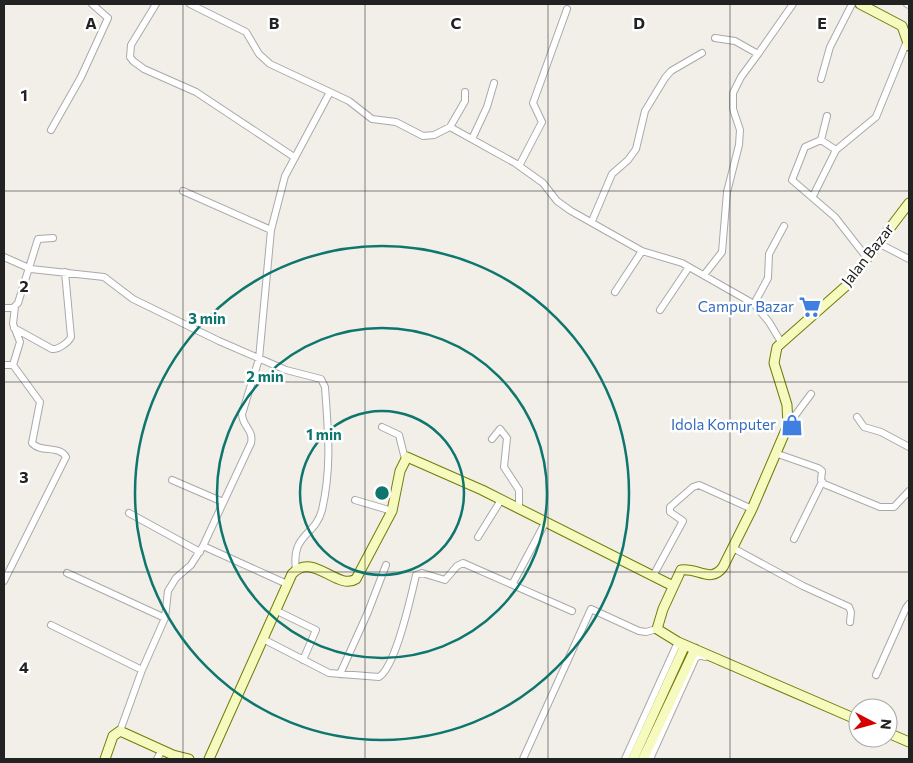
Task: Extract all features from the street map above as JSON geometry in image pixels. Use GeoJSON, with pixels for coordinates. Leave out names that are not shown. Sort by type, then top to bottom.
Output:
{"type":"FeatureCollection","features":[{"type":"Feature","properties":{"kind":"street"},"geometry":{"type":"LineString","coordinates":[[52,130],[81,77],[108,18],[92,4]]}},
{"type":"Feature","properties":{"kind":"street"},"geometry":{"type":"LineString","coordinates":[[156,4],[131,45],[130,56],[133,61],[144,69],[196,92],[294,157]]}},
{"type":"Feature","properties":{"kind":"street"},"geometry":{"type":"LineString","coordinates":[[190,4],[246,32],[259,54],[270,64],[349,101],[372,119],[396,122],[423,136],[434,135],[450,128],[465,101],[465,92]]}},
{"type":"Feature","properties":{"kind":"street"},"geometry":{"type":"LineString","coordinates":[[704,275],[722,252],[728,192],[739,145],[740,130],[733,109],[733,93],[741,77],[793,4]]}},
{"type":"Feature","properties":{"kind":"street"},"geometry":{"type":"LineString","coordinates":[[820,79],[830,46],[852,4]]}},
{"type":"Feature","properties":{"kind":"street"},"geometry":{"type":"LineString","coordinates":[[813,196],[836,150],[874,120],[908,44],[902,26],[863,4]]}},
{"type":"Feature","properties":{"kind":"street"},"geometry":{"type":"LineString","coordinates":[[519,166],[542,122],[533,103],[567,9]]}},
{"type":"Feature","properties":{"kind":"street"},"geometry":{"type":"LineString","coordinates":[[715,38],[735,41],[758,54]]}},
{"type":"Feature","properties":{"kind":"street"},"geometry":{"type":"LineString","coordinates":[[592,221],[612,174],[636,150],[645,111],[665,78],[671,72],[702,53]]}},
{"type":"Feature","properties":{"kind":"street"},"geometry":{"type":"LineString","coordinates":[[472,139],[487,107],[494,83]]}},
{"type":"Feature","properties":{"kind":"street"},"geometry":{"type":"LineString","coordinates":[[105,759],[113,736],[120,731],[142,670],[165,618],[170,585],[191,565],[202,549],[252,439],[251,431],[242,420],[242,414],[259,359],[271,230],[285,176],[294,157],[312,130],[330,92]]}},
{"type":"Feature","properties":{"kind":"street"},"geometry":{"type":"LineString","coordinates":[[821,140],[827,116]]}},
{"type":"Feature","properties":{"kind":"street"},"geometry":{"type":"LineString","coordinates":[[450,128],[519,166],[543,183],[563,207],[592,221],[642,251],[689,266],[754,304],[766,317],[781,342],[774,358],[776,373],[787,405],[788,424]]}},
{"type":"Feature","properties":{"kind":"street"},"geometry":{"type":"LineString","coordinates":[[821,140],[836,150]]}},
{"type":"Feature","properties":{"kind":"street"},"geometry":{"type":"LineString","coordinates":[[821,140],[805,147],[792,178],[793,182],[813,196],[835,217],[867,258]]}},
{"type":"Feature","properties":{"kind":"street"},"geometry":{"type":"LineString","coordinates":[[183,190],[271,230]]}},
{"type":"Feature","properties":{"kind":"street","name":"Jalan Bazar"},"geometry":{"type":"LineString","coordinates":[[781,342],[846,286],[867,258],[882,245],[909,203]]}},
{"type":"Feature","properties":{"kind":"street"},"geometry":{"type":"LineString","coordinates":[[754,304],[768,278],[769,254],[784,226]]}},
{"type":"Feature","properties":{"kind":"street"},"geometry":{"type":"LineString","coordinates":[[13,365],[20,342],[14,328],[15,306],[38,239],[53,238]]}},
{"type":"Feature","properties":{"kind":"street"},"geometry":{"type":"LineString","coordinates":[[882,245],[909,259]]}},
{"type":"Feature","properties":{"kind":"street"},"geometry":{"type":"LineString","coordinates":[[615,292],[642,251]]}},
{"type":"Feature","properties":{"kind":"street"},"geometry":{"type":"LineString","coordinates":[[4,257],[28,268],[104,277],[133,299],[259,359],[286,370],[319,378],[325,387],[330,446],[320,515],[297,545],[294,556],[296,570],[275,610],[210,759]]}},
{"type":"Feature","properties":{"kind":"street"},"geometry":{"type":"LineString","coordinates":[[660,310],[689,266]]}},
{"type":"Feature","properties":{"kind":"street"},"geometry":{"type":"LineString","coordinates":[[14,328],[52,349],[59,349],[71,339],[65,272]]}},
{"type":"Feature","properties":{"kind":"street"},"geometry":{"type":"LineString","coordinates":[[4,308],[15,306]]}},
{"type":"Feature","properties":{"kind":"street"},"geometry":{"type":"LineString","coordinates":[[4,365],[13,365]]}},
{"type":"Feature","properties":{"kind":"street"},"geometry":{"type":"LineString","coordinates":[[4,581],[66,457],[62,452],[37,447],[32,443],[40,402],[13,365]]}},
{"type":"Feature","properties":{"kind":"street"},"geometry":{"type":"LineString","coordinates":[[523,759],[591,609],[639,631],[646,632],[657,628],[673,586],[683,569],[711,576],[716,575],[723,567],[752,509],[788,424],[810,394]]}},
{"type":"Feature","properties":{"kind":"street"},"geometry":{"type":"LineString","coordinates":[[857,417],[864,427],[881,432],[909,447]]}},
{"type":"Feature","properties":{"kind":"street"},"geometry":{"type":"LineString","coordinates":[[296,570],[311,567],[347,582],[353,581],[358,576],[392,511],[405,459],[399,435],[382,427]]}},
{"type":"Feature","properties":{"kind":"street"},"geometry":{"type":"LineString","coordinates":[[492,440],[500,429],[507,438],[504,467],[519,490],[519,508]]}},
{"type":"Feature","properties":{"kind":"street"},"geometry":{"type":"LineString","coordinates":[[775,453],[822,471],[822,482],[794,539]]}},
{"type":"Feature","properties":{"kind":"street"},"geometry":{"type":"LineString","coordinates":[[405,459],[411,458],[519,508],[545,523],[673,586]]}},
{"type":"Feature","properties":{"kind":"street"},"geometry":{"type":"LineString","coordinates":[[172,480],[223,502]]}},
{"type":"Feature","properties":{"kind":"street"},"geometry":{"type":"LineString","coordinates":[[822,482],[888,508],[894,507],[909,491]]}},
{"type":"Feature","properties":{"kind":"street"},"geometry":{"type":"LineString","coordinates":[[653,576],[683,521],[670,512],[670,507],[693,487],[705,486],[752,509]]}},
{"type":"Feature","properties":{"kind":"street"},"geometry":{"type":"LineString","coordinates":[[355,500],[392,511]]}},
{"type":"Feature","properties":{"kind":"street"},"geometry":{"type":"LineString","coordinates":[[478,536],[501,500]]}},
{"type":"Feature","properties":{"kind":"street"},"geometry":{"type":"LineString","coordinates":[[129,513],[202,549],[287,584]]}},
{"type":"Feature","properties":{"kind":"street"},"geometry":{"type":"LineString","coordinates":[[513,583],[545,523]]}},
{"type":"Feature","properties":{"kind":"street"},"geometry":{"type":"LineString","coordinates":[[733,548],[803,586],[849,607],[851,612],[850,622]]}},
{"type":"Feature","properties":{"kind":"street"},"geometry":{"type":"LineString","coordinates":[[263,639],[321,670],[340,674],[376,677],[383,674],[402,629],[418,573],[445,580],[457,566],[463,563],[513,583],[572,611]]}},
{"type":"Feature","properties":{"kind":"street"},"geometry":{"type":"LineString","coordinates":[[340,674],[368,612],[386,565]]}},
{"type":"Feature","properties":{"kind":"street"},"geometry":{"type":"LineString","coordinates":[[67,572],[165,618]]}},
{"type":"Feature","properties":{"kind":"street"},"geometry":{"type":"LineString","coordinates":[[876,675],[909,604]]}},
{"type":"Feature","properties":{"kind":"street"},"geometry":{"type":"LineString","coordinates":[[275,610],[316,630],[303,660]]}},
{"type":"Feature","properties":{"kind":"street"},"geometry":{"type":"LineString","coordinates":[[51,625],[142,670]]}},
{"type":"Feature","properties":{"kind":"street"},"geometry":{"type":"LineString","coordinates":[[657,628],[681,643],[848,716]]}},
{"type":"Feature","properties":{"kind":"street"},"geometry":{"type":"LineString","coordinates":[[625,759],[681,643]]}},
{"type":"Feature","properties":{"kind":"street"},"geometry":{"type":"LineString","coordinates":[[633,759],[681,643]]}},
{"type":"Feature","properties":{"kind":"street"},"geometry":{"type":"LineString","coordinates":[[643,759],[695,649]]}},
{"type":"Feature","properties":{"kind":"street"},"geometry":{"type":"LineString","coordinates":[[650,759],[699,655],[848,720]]}},
{"type":"Feature","properties":{"kind":"street"},"geometry":{"type":"LineString","coordinates":[[120,731],[162,750],[189,759]]}},
{"type":"Feature","properties":{"kind":"street"},"geometry":{"type":"LineString","coordinates":[[157,759],[162,750]]}},
{"type":"Feature","properties":{"kind":"place","name":"Campur Bazar"},"geometry":{"type":"Point","coordinates":[810,307]}},
{"type":"Feature","properties":{"kind":"place","name":"Idola Komputer"},"geometry":{"type":"Point","coordinates":[792,425]}}]}
